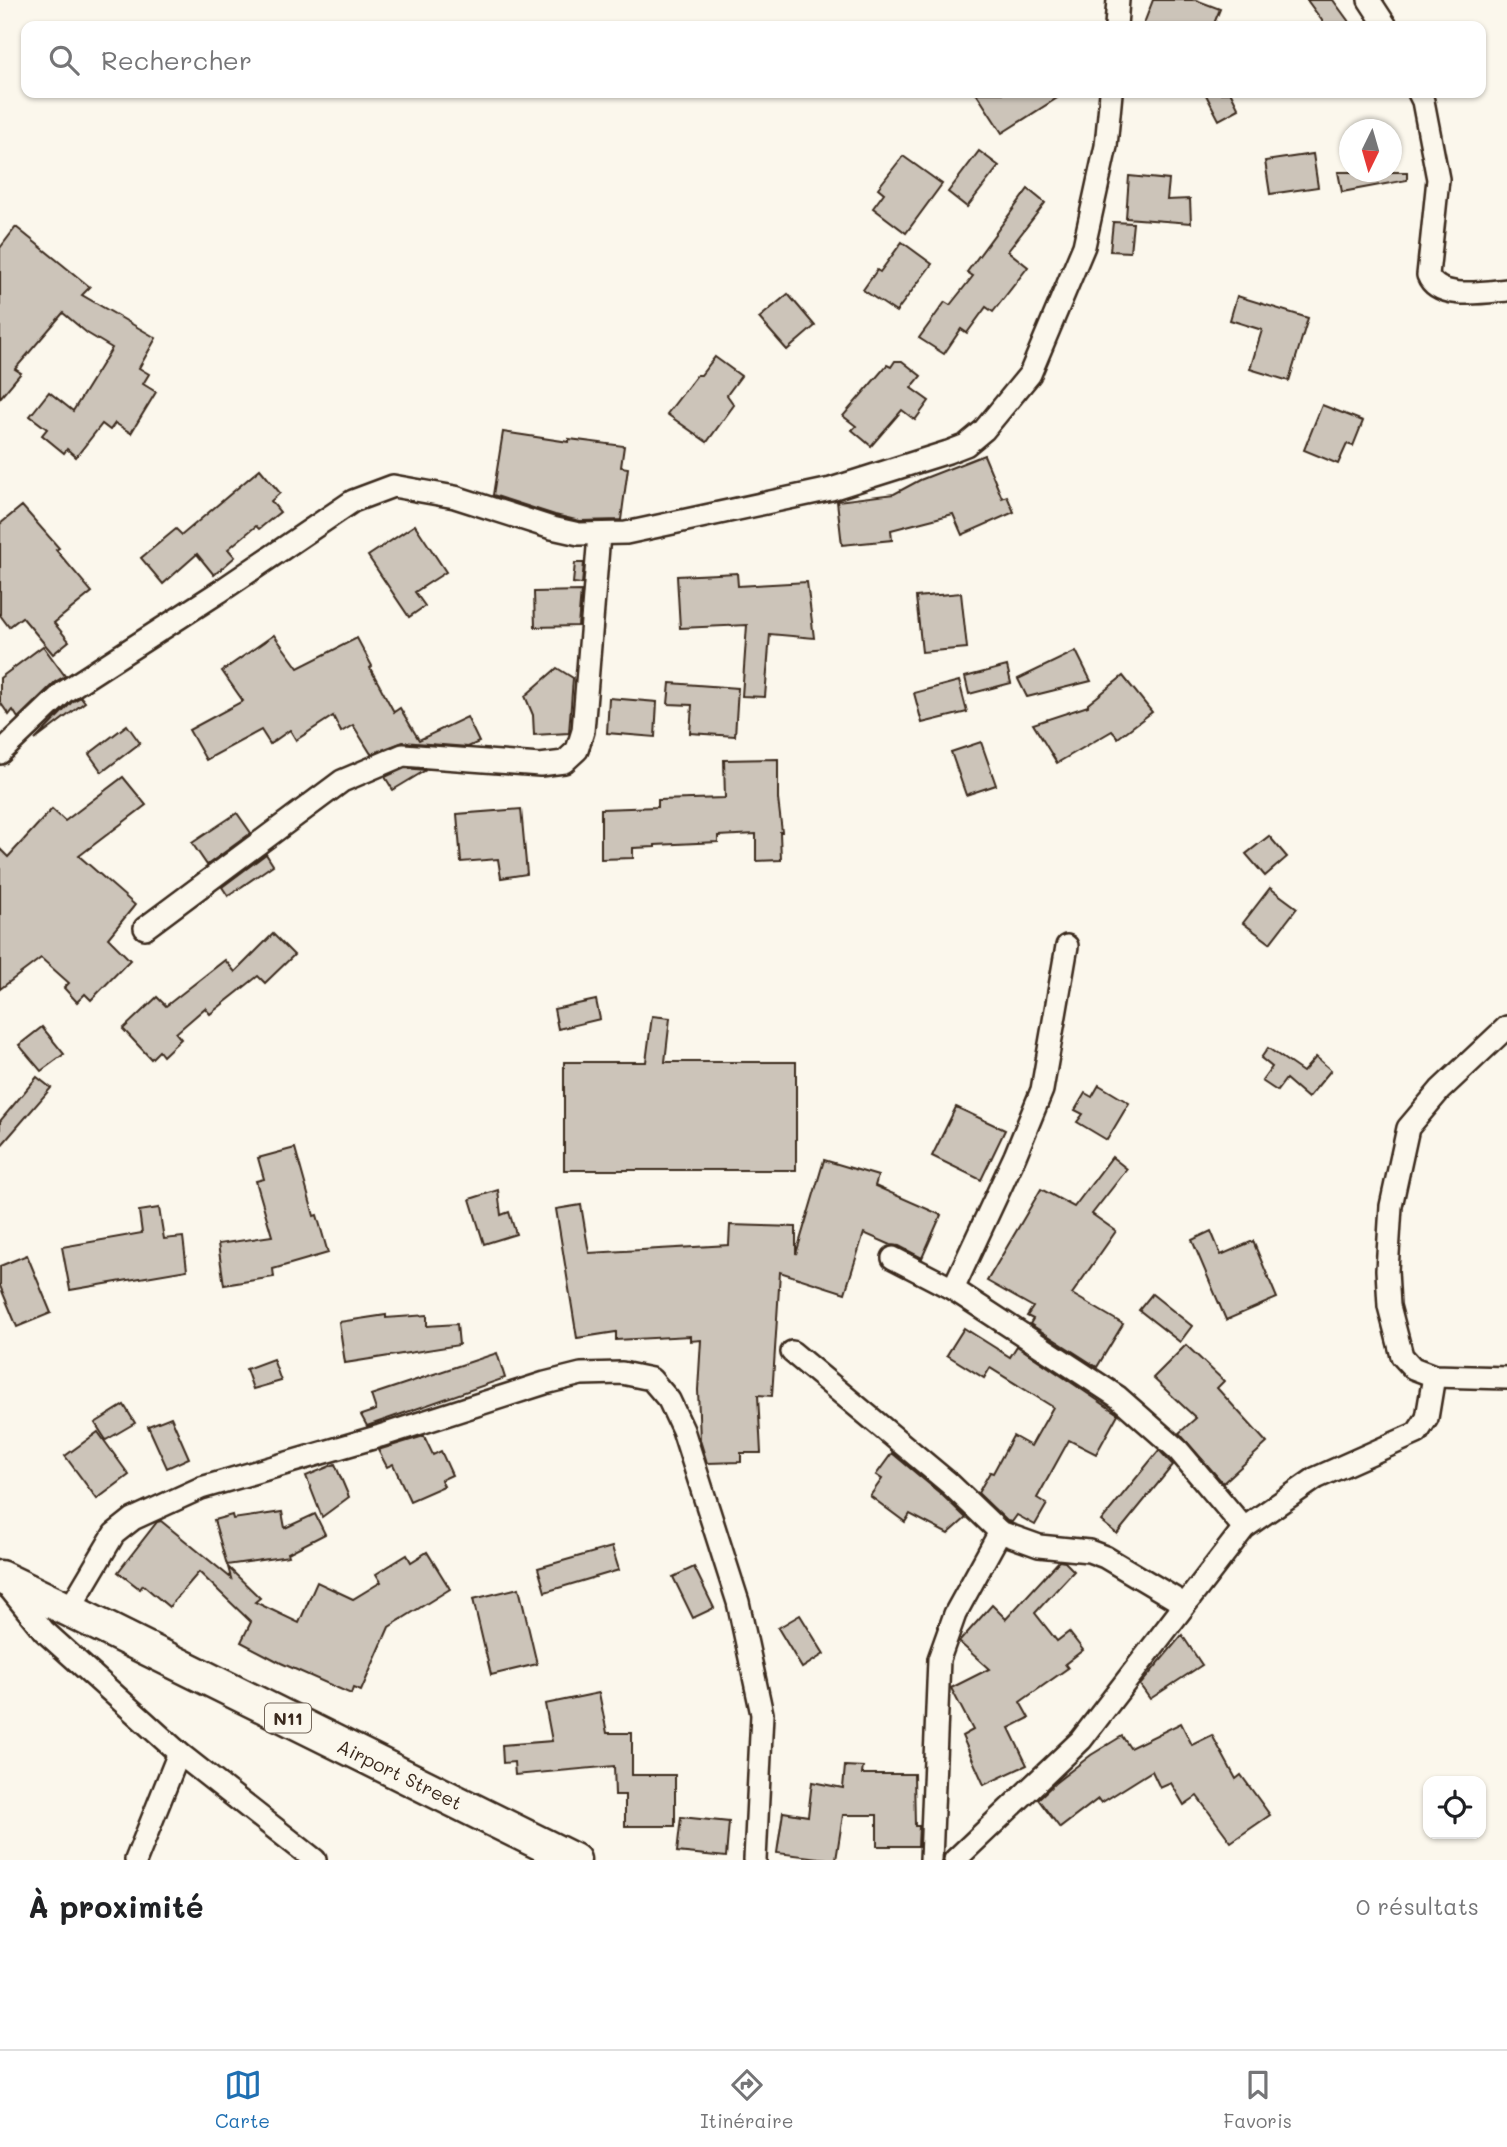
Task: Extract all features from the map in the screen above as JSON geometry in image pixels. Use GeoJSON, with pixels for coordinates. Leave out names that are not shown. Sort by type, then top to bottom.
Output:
{"type":"FeatureCollection","features":[{"type":"Feature","properties":{"kind":"highway","name":"Airport Street"},"geometry":{"type":"LineString","coordinates":[[1,1577],[574,1860]]}},
{"type":"Feature","properties":{"kind":"street"},"geometry":{"type":"LineString","coordinates":[[1116,21],[1118,0]]}},
{"type":"Feature","properties":{"kind":"street"},"geometry":{"type":"LineString","coordinates":[[1369,0],[1383,21]]}},
{"type":"Feature","properties":{"kind":"street"},"geometry":{"type":"LineString","coordinates":[[0,753],[64,692],[354,501],[393,486],[455,498],[551,528],[599,535],[626,533],[831,489],[966,445],[984,430],[1030,374],[1084,246],[1106,146],[1111,98]]}},
{"type":"Feature","properties":{"kind":"street"},"geometry":{"type":"LineString","coordinates":[[1422,98],[1438,178],[1427,275],[1433,285],[1446,290],[1466,293],[1507,290]]}},
{"type":"Feature","properties":{"kind":"street"},"geometry":{"type":"LineString","coordinates":[[145,928],[342,781],[403,755],[540,765],[564,762],[577,750],[583,731],[599,535]]}},
{"type":"Feature","properties":{"kind":"street"},"geometry":{"type":"LineString","coordinates":[[953,1289],[1020,1145],[1042,1090],[1067,946]]}},
{"type":"Feature","properties":{"kind":"street"},"geometry":{"type":"LineString","coordinates":[[1507,1027],[1440,1090],[1408,1128],[1391,1206],[1387,1270],[1389,1306],[1402,1356],[1413,1368],[1434,1376],[1507,1378]]}},
{"type":"Feature","properties":{"kind":"street"},"geometry":{"type":"LineString","coordinates":[[893,1258],[953,1289],[1118,1397],[1178,1450],[1244,1528]]}},
{"type":"Feature","properties":{"kind":"street"},"geometry":{"type":"LineString","coordinates":[[792,1352],[950,1484],[1000,1532],[1039,1546],[1089,1551],[1105,1557],[1184,1604]]}},
{"type":"Feature","properties":{"kind":"street"},"geometry":{"type":"LineString","coordinates":[[69,1610],[114,1534],[133,1519],[201,1488],[581,1374],[622,1373],[651,1379],[669,1400],[683,1430],[738,1602],[762,1714],[755,1860]]}},
{"type":"Feature","properties":{"kind":"street"},"geometry":{"type":"LineString","coordinates":[[955,1860],[1081,1740],[1244,1528],[1316,1478],[1417,1433],[1427,1418],[1434,1376]]}},
{"type":"Feature","properties":{"kind":"street"},"geometry":{"type":"LineString","coordinates":[[931,1860],[939,1659],[954,1614],[1000,1532]]}},
{"type":"Feature","properties":{"kind":"street"},"geometry":{"type":"LineString","coordinates":[[1,1577],[44,1631],[179,1753],[315,1860]]}},
{"type":"Feature","properties":{"kind":"street"},"geometry":{"type":"LineString","coordinates":[[136,1860],[179,1753]]}},
{"type":"Feature","properties":{"kind":"building"},"geometry":{"type":"Polygon","coordinates":[[[1153,0],[1196,0],[1220,9],[1215,21],[1145,21],[1153,0]]]}},
{"type":"Feature","properties":{"kind":"building"},"geometry":{"type":"Polygon","coordinates":[[[1307,0],[1333,0],[1348,21],[1322,21],[1307,0]]]}},
{"type":"Feature","properties":{"kind":"building"},"geometry":{"type":"Polygon","coordinates":[[[979,98],[1057,98],[1002,133],[979,98]]]}},
{"type":"Feature","properties":{"kind":"building"},"geometry":{"type":"Polygon","coordinates":[[[1208,98],[1234,98],[1239,109],[1219,120],[1208,98]]]}},
{"type":"Feature","properties":{"kind":"building"},"geometry":{"type":"Polygon","coordinates":[[[979,151],[999,166],[967,207],[948,192],[979,151]]]}},
{"type":"Feature","properties":{"kind":"building"},"geometry":{"type":"Polygon","coordinates":[[[1313,154],[1318,187],[1270,194],[1265,161],[1313,154]]]}},
{"type":"Feature","properties":{"kind":"building"},"geometry":{"type":"Polygon","coordinates":[[[903,156],[942,184],[906,233],[873,208],[884,193],[878,188],[903,156]]]}},
{"type":"Feature","properties":{"kind":"building"},"geometry":{"type":"Polygon","coordinates":[[[1402,172],[1407,172],[1407,180],[1402,181],[1402,172]]]}},
{"type":"Feature","properties":{"kind":"building"},"geometry":{"type":"Polygon","coordinates":[[[1129,176],[1169,180],[1167,200],[1190,199],[1191,223],[1126,218],[1129,176]]]}},
{"type":"Feature","properties":{"kind":"building"},"geometry":{"type":"Polygon","coordinates":[[[1340,182],[1396,182],[1342,192],[1340,182]]]}},
{"type":"Feature","properties":{"kind":"building"},"geometry":{"type":"Polygon","coordinates":[[[1028,189],[1045,203],[1008,251],[1028,267],[993,312],[986,307],[967,333],[961,329],[944,354],[919,338],[945,302],[950,305],[973,276],[967,272],[1028,189]]]}},
{"type":"Feature","properties":{"kind":"building"},"geometry":{"type":"Polygon","coordinates":[[[1113,222],[1133,223],[1130,252],[1110,251],[1113,222]]]}},
{"type":"Feature","properties":{"kind":"building"},"geometry":{"type":"Polygon","coordinates":[[[16,227],[90,287],[82,295],[156,338],[139,368],[149,374],[143,384],[156,392],[131,433],[115,423],[110,430],[102,424],[76,457],[67,449],[64,453],[42,435],[47,429],[30,416],[49,392],[73,411],[112,348],[87,333],[63,313],[15,369],[21,373],[0,398],[0,248],[16,227]]]}},
{"type":"Feature","properties":{"kind":"building"},"geometry":{"type":"Polygon","coordinates":[[[902,242],[932,264],[896,312],[863,290],[902,242]]]}},
{"type":"Feature","properties":{"kind":"building"},"geometry":{"type":"Polygon","coordinates":[[[788,294],[815,326],[787,350],[759,318],[788,294]]]}},
{"type":"Feature","properties":{"kind":"building"},"geometry":{"type":"Polygon","coordinates":[[[1237,296],[1308,318],[1289,381],[1250,369],[1262,330],[1230,320],[1237,296]]]}},
{"type":"Feature","properties":{"kind":"building"},"geometry":{"type":"Polygon","coordinates":[[[715,357],[741,376],[727,395],[734,405],[707,442],[667,414],[697,375],[701,375],[715,357]]]}},
{"type":"Feature","properties":{"kind":"building"},"geometry":{"type":"Polygon","coordinates":[[[895,361],[902,361],[921,376],[911,388],[929,401],[915,420],[902,410],[871,446],[852,430],[856,426],[843,416],[887,365],[891,367],[895,361]]]}},
{"type":"Feature","properties":{"kind":"building"},"geometry":{"type":"Polygon","coordinates":[[[1322,405],[1363,421],[1353,446],[1347,444],[1338,464],[1304,450],[1322,405]]]}},
{"type":"Feature","properties":{"kind":"building"},"geometry":{"type":"Polygon","coordinates":[[[503,432],[569,442],[569,439],[624,446],[621,467],[628,468],[621,520],[580,521],[493,495],[503,432]]]}},
{"type":"Feature","properties":{"kind":"building"},"geometry":{"type":"Polygon","coordinates":[[[984,455],[1002,498],[1007,496],[1014,512],[962,535],[953,514],[891,530],[892,540],[842,545],[837,501],[894,494],[920,480],[984,455]]]}},
{"type":"Feature","properties":{"kind":"building"},"geometry":{"type":"Polygon","coordinates":[[[260,469],[280,493],[271,501],[280,512],[259,529],[256,526],[228,549],[235,557],[214,575],[197,554],[163,584],[141,558],[176,529],[182,535],[260,469]]]}},
{"type":"Feature","properties":{"kind":"building"},"geometry":{"type":"Polygon","coordinates":[[[22,506],[59,548],[56,550],[92,592],[54,623],[69,641],[53,654],[22,617],[9,627],[0,615],[0,524],[22,506]]]}},
{"type":"Feature","properties":{"kind":"building"},"geometry":{"type":"Polygon","coordinates":[[[415,525],[446,572],[415,592],[425,606],[409,617],[368,556],[415,525]]]}},
{"type":"Feature","properties":{"kind":"building"},"geometry":{"type":"Polygon","coordinates":[[[575,563],[584,563],[582,584],[573,583],[575,563]]]}},
{"type":"Feature","properties":{"kind":"building"},"geometry":{"type":"Polygon","coordinates":[[[737,573],[738,586],[807,582],[814,638],[770,634],[765,697],[742,696],[747,625],[680,628],[677,576],[737,573]]]}},
{"type":"Feature","properties":{"kind":"building"},"geometry":{"type":"Polygon","coordinates":[[[581,591],[578,626],[535,627],[534,592],[581,591]]]}},
{"type":"Feature","properties":{"kind":"building"},"geometry":{"type":"Polygon","coordinates":[[[961,593],[967,648],[922,652],[916,597],[961,593]]]}},
{"type":"Feature","properties":{"kind":"building"},"geometry":{"type":"Polygon","coordinates":[[[274,635],[298,668],[357,638],[394,712],[400,708],[419,740],[467,717],[479,742],[468,747],[403,742],[371,754],[353,725],[341,732],[333,716],[296,740],[290,730],[270,744],[261,730],[206,760],[189,730],[243,701],[222,671],[274,635]]]}},
{"type":"Feature","properties":{"kind":"building"},"geometry":{"type":"Polygon","coordinates":[[[43,646],[65,676],[55,682],[18,718],[13,710],[9,715],[0,702],[0,678],[43,646]]]}},
{"type":"Feature","properties":{"kind":"building"},"geometry":{"type":"Polygon","coordinates":[[[1076,651],[1091,681],[1027,697],[1018,679],[1076,651]]]}},
{"type":"Feature","properties":{"kind":"building"},"geometry":{"type":"Polygon","coordinates":[[[1007,666],[1011,683],[969,694],[965,677],[1007,666]]]}},
{"type":"Feature","properties":{"kind":"building"},"geometry":{"type":"Polygon","coordinates":[[[557,668],[573,678],[569,733],[534,735],[533,715],[525,696],[557,668]]]}},
{"type":"Feature","properties":{"kind":"building"},"geometry":{"type":"Polygon","coordinates":[[[1123,676],[1152,712],[1118,738],[1112,731],[1057,763],[1033,724],[1088,706],[1123,676]]]}},
{"type":"Feature","properties":{"kind":"building"},"geometry":{"type":"Polygon","coordinates":[[[959,681],[967,712],[922,723],[914,693],[959,681]]]}},
{"type":"Feature","properties":{"kind":"building"},"geometry":{"type":"Polygon","coordinates":[[[670,683],[738,688],[735,736],[690,733],[692,705],[668,704],[670,683]]]}},
{"type":"Feature","properties":{"kind":"building"},"geometry":{"type":"Polygon","coordinates":[[[81,697],[85,702],[35,740],[72,702],[81,697]]]}},
{"type":"Feature","properties":{"kind":"building"},"geometry":{"type":"Polygon","coordinates":[[[609,698],[657,702],[655,737],[607,733],[609,698]]]}},
{"type":"Feature","properties":{"kind":"building"},"geometry":{"type":"Polygon","coordinates":[[[127,725],[140,743],[102,772],[89,754],[127,725]]]}},
{"type":"Feature","properties":{"kind":"building"},"geometry":{"type":"Polygon","coordinates":[[[981,742],[996,785],[966,795],[951,752],[981,742]]]}},
{"type":"Feature","properties":{"kind":"building"},"geometry":{"type":"Polygon","coordinates":[[[778,759],[781,860],[756,861],[756,834],[718,836],[718,842],[633,848],[633,858],[601,859],[601,809],[658,807],[658,800],[725,798],[724,760],[778,759]]]}},
{"type":"Feature","properties":{"kind":"building"},"geometry":{"type":"Polygon","coordinates":[[[405,768],[426,770],[393,790],[385,777],[405,768]]]}},
{"type":"Feature","properties":{"kind":"building"},"geometry":{"type":"Polygon","coordinates":[[[123,777],[146,805],[79,856],[135,905],[108,938],[130,960],[91,1000],[85,994],[77,1002],[64,988],[69,983],[41,958],[0,989],[0,849],[8,857],[52,809],[65,821],[123,777]]]}},
{"type":"Feature","properties":{"kind":"building"},"geometry":{"type":"Polygon","coordinates":[[[521,809],[527,874],[501,878],[498,859],[461,862],[457,814],[521,809]]]}},
{"type":"Feature","properties":{"kind":"building"},"geometry":{"type":"Polygon","coordinates":[[[237,813],[251,833],[207,865],[192,843],[237,813]]]}},
{"type":"Feature","properties":{"kind":"building"},"geometry":{"type":"Polygon","coordinates":[[[1269,836],[1287,857],[1265,876],[1246,854],[1269,836]]]}},
{"type":"Feature","properties":{"kind":"building"},"geometry":{"type":"Polygon","coordinates":[[[266,854],[273,865],[228,896],[222,887],[266,854]]]}},
{"type":"Feature","properties":{"kind":"building"},"geometry":{"type":"Polygon","coordinates":[[[1270,888],[1297,908],[1270,943],[1243,923],[1270,888]]]}},
{"type":"Feature","properties":{"kind":"building"},"geometry":{"type":"Polygon","coordinates":[[[273,934],[294,955],[265,983],[258,976],[210,1014],[205,1008],[176,1033],[181,1039],[163,1056],[159,1051],[151,1059],[123,1029],[157,997],[166,1006],[225,960],[235,972],[273,934]]]}},
{"type":"Feature","properties":{"kind":"building"},"geometry":{"type":"Polygon","coordinates":[[[596,1000],[600,1019],[558,1029],[554,1009],[596,1000]]]}},
{"type":"Feature","properties":{"kind":"building"},"geometry":{"type":"Polygon","coordinates":[[[652,1016],[670,1018],[665,1062],[796,1062],[796,1170],[564,1170],[564,1062],[646,1062],[652,1016]]]}},
{"type":"Feature","properties":{"kind":"building"},"geometry":{"type":"Polygon","coordinates":[[[42,1027],[64,1054],[41,1071],[19,1045],[42,1027]]]}},
{"type":"Feature","properties":{"kind":"building"},"geometry":{"type":"Polygon","coordinates":[[[1268,1048],[1303,1072],[1316,1057],[1331,1070],[1308,1098],[1286,1079],[1277,1091],[1262,1081],[1272,1067],[1261,1058],[1268,1048]]]}},
{"type":"Feature","properties":{"kind":"building"},"geometry":{"type":"Polygon","coordinates":[[[37,1077],[51,1088],[0,1147],[0,1121],[37,1077]]]}},
{"type":"Feature","properties":{"kind":"building"},"geometry":{"type":"Polygon","coordinates":[[[1099,1085],[1129,1103],[1107,1140],[1077,1122],[1083,1114],[1075,1110],[1085,1093],[1092,1097],[1099,1085]]]}},
{"type":"Feature","properties":{"kind":"building"},"geometry":{"type":"Polygon","coordinates":[[[956,1107],[1005,1130],[981,1180],[932,1156],[956,1107]]]}},
{"type":"Feature","properties":{"kind":"building"},"geometry":{"type":"Polygon","coordinates":[[[295,1148],[314,1216],[317,1215],[328,1253],[273,1269],[274,1277],[224,1285],[218,1244],[272,1236],[256,1181],[264,1179],[258,1158],[295,1148]]]}},
{"type":"Feature","properties":{"kind":"building"},"geometry":{"type":"Polygon","coordinates":[[[1112,1157],[1127,1169],[1092,1214],[1116,1231],[1072,1294],[1123,1324],[1097,1367],[1030,1324],[1033,1319],[1027,1316],[1033,1307],[987,1281],[1041,1189],[1074,1207],[1112,1157]]]}},
{"type":"Feature","properties":{"kind":"building"},"geometry":{"type":"Polygon","coordinates":[[[824,1160],[878,1176],[875,1186],[941,1215],[922,1258],[864,1233],[845,1293],[780,1272],[772,1396],[758,1395],[761,1453],[741,1453],[741,1462],[707,1463],[700,1440],[698,1390],[701,1340],[690,1341],[690,1336],[616,1340],[616,1332],[577,1338],[556,1209],[581,1205],[589,1253],[729,1245],[730,1225],[796,1227],[796,1254],[824,1160]]]}},
{"type":"Feature","properties":{"kind":"building"},"geometry":{"type":"Polygon","coordinates":[[[498,1190],[501,1215],[509,1212],[516,1234],[484,1244],[470,1199],[498,1190]]]}},
{"type":"Feature","properties":{"kind":"building"},"geometry":{"type":"Polygon","coordinates":[[[159,1208],[164,1239],[183,1237],[187,1270],[70,1290],[62,1247],[142,1233],[139,1211],[159,1208]]]}},
{"type":"Feature","properties":{"kind":"building"},"geometry":{"type":"Polygon","coordinates":[[[1211,1231],[1221,1255],[1253,1241],[1277,1298],[1226,1320],[1192,1240],[1211,1231]]]}},
{"type":"Feature","properties":{"kind":"building"},"geometry":{"type":"Polygon","coordinates":[[[27,1255],[51,1313],[17,1327],[0,1286],[0,1266],[27,1255]]]}},
{"type":"Feature","properties":{"kind":"building"},"geometry":{"type":"Polygon","coordinates":[[[1152,1294],[1192,1326],[1180,1342],[1139,1310],[1152,1294]]]}},
{"type":"Feature","properties":{"kind":"building"},"geometry":{"type":"Polygon","coordinates":[[[386,1315],[386,1318],[427,1315],[427,1326],[457,1324],[459,1345],[345,1363],[339,1322],[386,1315]]]}},
{"type":"Feature","properties":{"kind":"building"},"geometry":{"type":"Polygon","coordinates":[[[964,1328],[1010,1357],[1017,1346],[1118,1414],[1096,1454],[1069,1440],[1037,1498],[1047,1504],[1035,1525],[1017,1515],[1012,1522],[1007,1521],[978,1493],[990,1472],[993,1473],[1013,1436],[1031,1446],[1053,1407],[990,1368],[984,1378],[947,1355],[964,1328]]]}},
{"type":"Feature","properties":{"kind":"building"},"geometry":{"type":"Polygon","coordinates":[[[1186,1345],[1224,1381],[1217,1388],[1267,1443],[1223,1483],[1179,1433],[1196,1418],[1153,1378],[1186,1345]]]}},
{"type":"Feature","properties":{"kind":"building"},"geometry":{"type":"Polygon","coordinates":[[[497,1353],[505,1378],[367,1426],[361,1415],[376,1410],[371,1395],[497,1353]]]}},
{"type":"Feature","properties":{"kind":"building"},"geometry":{"type":"Polygon","coordinates":[[[273,1359],[281,1381],[253,1389],[246,1369],[273,1359]]]}},
{"type":"Feature","properties":{"kind":"building"},"geometry":{"type":"Polygon","coordinates":[[[124,1405],[135,1423],[106,1440],[95,1423],[124,1405]]]}},
{"type":"Feature","properties":{"kind":"building"},"geometry":{"type":"Polygon","coordinates":[[[171,1417],[189,1458],[167,1468],[148,1426],[171,1417]]]}},
{"type":"Feature","properties":{"kind":"building"},"geometry":{"type":"Polygon","coordinates":[[[98,1432],[129,1475],[97,1499],[65,1456],[98,1432]]]}},
{"type":"Feature","properties":{"kind":"building"},"geometry":{"type":"Polygon","coordinates":[[[424,1436],[433,1455],[441,1451],[452,1475],[441,1480],[444,1486],[410,1501],[393,1464],[387,1467],[378,1450],[424,1436]]]}},
{"type":"Feature","properties":{"kind":"building"},"geometry":{"type":"Polygon","coordinates":[[[1159,1450],[1173,1465],[1117,1534],[1101,1521],[1159,1450]]]}},
{"type":"Feature","properties":{"kind":"building"},"geometry":{"type":"Polygon","coordinates":[[[892,1453],[966,1518],[948,1534],[910,1514],[905,1522],[870,1496],[882,1479],[876,1475],[892,1453]]]}},
{"type":"Feature","properties":{"kind":"building"},"geometry":{"type":"Polygon","coordinates":[[[335,1464],[349,1497],[322,1517],[306,1476],[335,1464]]]}},
{"type":"Feature","properties":{"kind":"building"},"geometry":{"type":"Polygon","coordinates":[[[282,1512],[285,1528],[315,1514],[325,1534],[288,1553],[289,1556],[227,1565],[214,1520],[232,1515],[233,1519],[282,1512]]]}},
{"type":"Feature","properties":{"kind":"building"},"geometry":{"type":"Polygon","coordinates":[[[161,1521],[231,1578],[228,1567],[260,1598],[255,1602],[299,1623],[317,1582],[353,1599],[381,1582],[376,1574],[407,1555],[411,1562],[427,1552],[450,1589],[389,1627],[361,1691],[353,1688],[351,1694],[241,1642],[251,1622],[199,1572],[169,1607],[143,1585],[140,1589],[118,1572],[157,1522],[161,1521]]]}},
{"type":"Feature","properties":{"kind":"building"},"geometry":{"type":"Polygon","coordinates":[[[612,1547],[619,1570],[545,1592],[538,1568],[612,1547]]]}},
{"type":"Feature","properties":{"kind":"building"},"geometry":{"type":"Polygon","coordinates":[[[1059,1561],[1065,1562],[1074,1571],[1035,1613],[1057,1641],[1069,1632],[1083,1650],[1065,1664],[1068,1668],[1020,1702],[1029,1718],[1009,1728],[1027,1765],[984,1785],[962,1736],[973,1730],[951,1688],[989,1669],[959,1642],[992,1605],[1006,1619],[1059,1561]]]}},
{"type":"Feature","properties":{"kind":"building"},"geometry":{"type":"Polygon","coordinates":[[[694,1567],[714,1608],[693,1618],[673,1577],[694,1567]]]}},
{"type":"Feature","properties":{"kind":"building"},"geometry":{"type":"Polygon","coordinates":[[[519,1588],[537,1664],[491,1675],[473,1599],[519,1588]]]}},
{"type":"Feature","properties":{"kind":"building"},"geometry":{"type":"Polygon","coordinates":[[[800,1615],[824,1654],[802,1668],[778,1628],[800,1615]]]}},
{"type":"Feature","properties":{"kind":"building"},"geometry":{"type":"Polygon","coordinates":[[[1182,1635],[1202,1665],[1150,1699],[1140,1685],[1182,1635]]]}},
{"type":"Feature","properties":{"kind":"building"},"geometry":{"type":"Polygon","coordinates":[[[599,1693],[607,1733],[632,1733],[632,1775],[675,1775],[675,1826],[625,1826],[625,1795],[615,1795],[614,1766],[515,1775],[514,1762],[503,1763],[502,1745],[552,1741],[545,1704],[599,1693]]]}},
{"type":"Feature","properties":{"kind":"building"},"geometry":{"type":"Polygon","coordinates":[[[1181,1723],[1192,1745],[1212,1735],[1236,1779],[1241,1775],[1270,1815],[1231,1842],[1197,1796],[1184,1805],[1171,1783],[1160,1788],[1152,1771],[1101,1803],[1098,1799],[1060,1828],[1038,1799],[1091,1755],[1122,1736],[1130,1748],[1181,1723]]]}},
{"type":"Feature","properties":{"kind":"building"},"geometry":{"type":"Polygon","coordinates":[[[845,1766],[863,1767],[862,1774],[914,1774],[915,1826],[919,1826],[918,1846],[877,1846],[877,1815],[843,1815],[836,1860],[777,1853],[783,1812],[808,1816],[812,1782],[843,1788],[845,1766]]]}},
{"type":"Feature","properties":{"kind":"building"},"geometry":{"type":"Polygon","coordinates":[[[681,1817],[729,1822],[726,1857],[677,1852],[681,1817]]]}}]}
